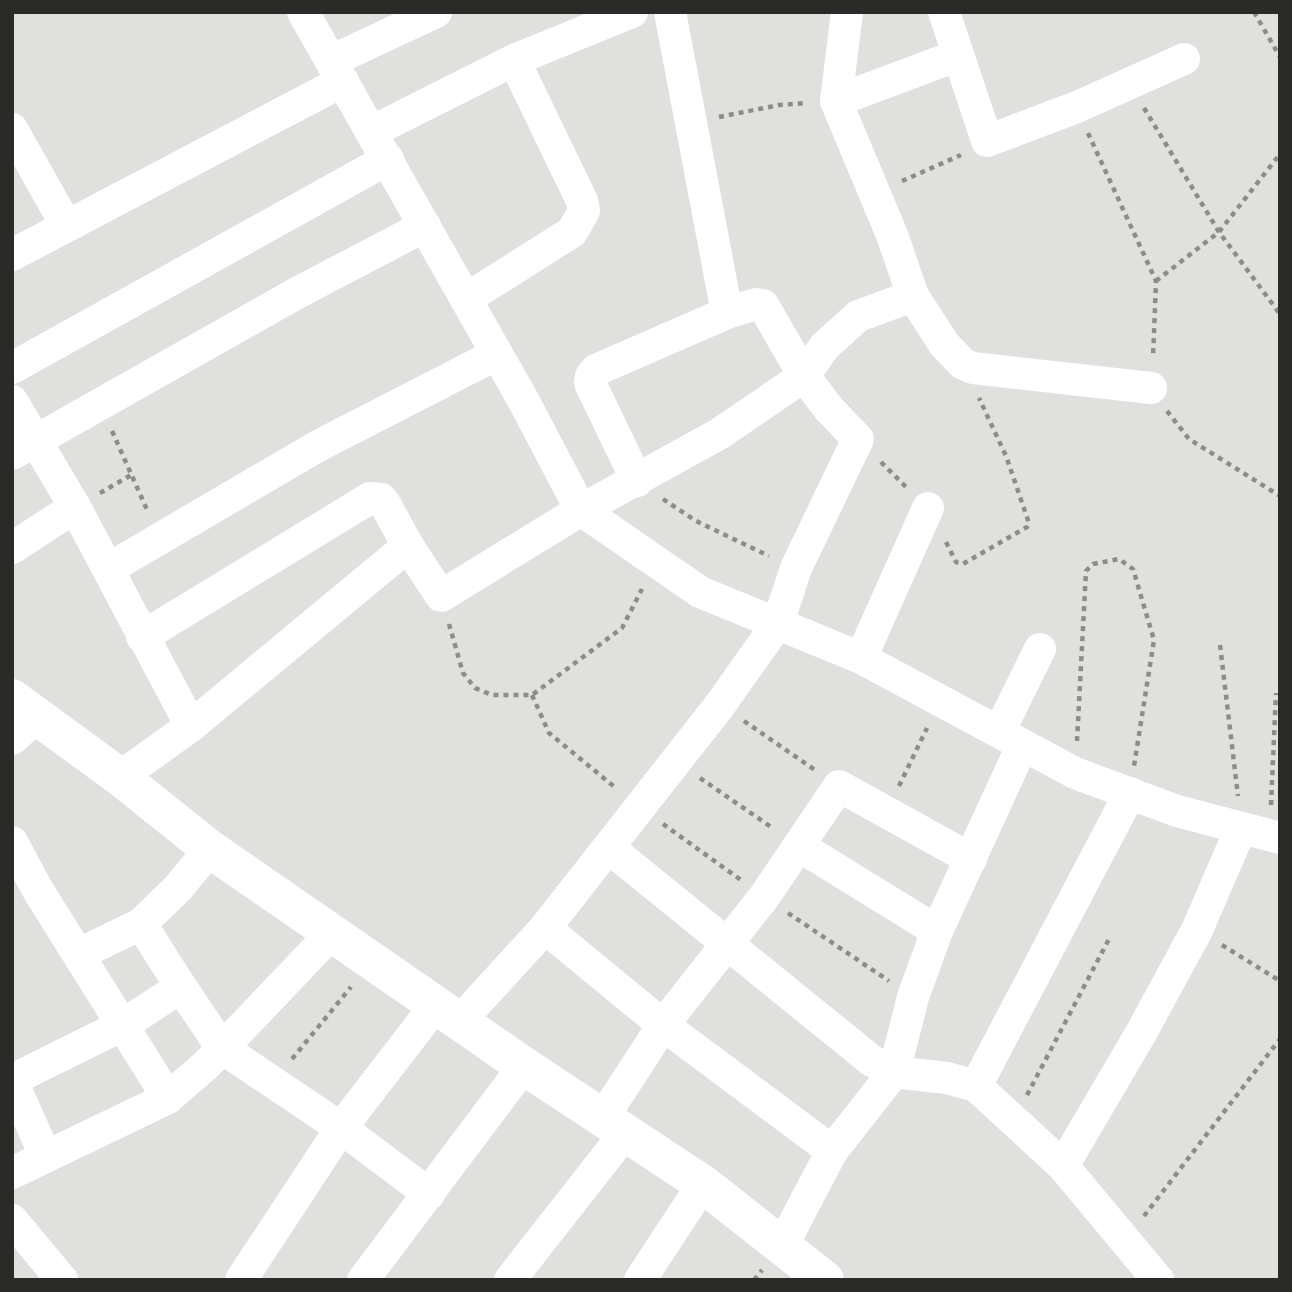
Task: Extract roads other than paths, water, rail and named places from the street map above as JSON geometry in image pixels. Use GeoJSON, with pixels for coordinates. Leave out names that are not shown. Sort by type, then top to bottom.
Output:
{"type":"FeatureCollection","features":[{"type":"Feature","properties":{"kind":"main road"},"geometry":{"type":"LineString","coordinates":[[21,718],[120,777],[210,849],[371,962],[703,1184],[780,1248],[825,1280]]}},
{"type":"Feature","properties":{"kind":"street"},"geometry":{"type":"LineString","coordinates":[[303,12],[497,354],[581,510],[700,592],[861,658],[1075,773],[1177,811],[1263,835],[1197,930],[1141,1033],[1063,1166]]}},
{"type":"Feature","properties":{"kind":"street"},"geometry":{"type":"LineString","coordinates":[[12,255],[436,12]]}},
{"type":"Feature","properties":{"kind":"street"},"geometry":{"type":"LineString","coordinates":[[371,132],[514,60],[632,12]]}},
{"type":"Feature","properties":{"kind":"street"},"geometry":{"type":"LineString","coordinates":[[670,12],[693,122],[727,313]]}},
{"type":"Feature","properties":{"kind":"street"},"geometry":{"type":"LineString","coordinates":[[847,12],[835,101],[892,234],[913,296],[944,344],[963,364],[987,370],[1151,388]]}},
{"type":"Feature","properties":{"kind":"street"},"geometry":{"type":"LineString","coordinates":[[944,12],[956,56],[987,141],[1077,107],[1184,59]]}},
{"type":"Feature","properties":{"kind":"street"},"geometry":{"type":"LineString","coordinates":[[835,101],[956,56]]}},
{"type":"Feature","properties":{"kind":"street"},"geometry":{"type":"LineString","coordinates":[[466,299],[572,232],[584,211],[582,201],[514,60]]}},
{"type":"Feature","properties":{"kind":"street"},"geometry":{"type":"LineString","coordinates":[[12,129],[66,225]]}},
{"type":"Feature","properties":{"kind":"street"},"geometry":{"type":"LineString","coordinates":[[12,368],[388,159]]}},
{"type":"Feature","properties":{"kind":"street"},"geometry":{"type":"LineString","coordinates":[[23,448],[286,298],[425,226]]}},
{"type":"Feature","properties":{"kind":"street"},"geometry":{"type":"LineString","coordinates":[[142,637],[370,498],[380,499],[384,504],[441,596],[581,510],[719,434],[804,376],[843,327],[877,307],[913,296]]}},
{"type":"Feature","properties":{"kind":"street"},"geometry":{"type":"LineString","coordinates":[[241,1280],[341,1128],[447,1014],[545,928],[720,705],[778,623],[796,568],[858,439],[829,409],[804,376],[763,305],[756,304],[727,313],[597,370],[591,376],[590,383],[637,481]]}},
{"type":"Feature","properties":{"kind":"street"},"geometry":{"type":"LineString","coordinates":[[108,569],[317,446],[497,354]]}},
{"type":"Feature","properties":{"kind":"street"},"geometry":{"type":"LineString","coordinates":[[12,401],[23,448],[75,508],[191,726]]}},
{"type":"Feature","properties":{"kind":"street"},"geometry":{"type":"LineString","coordinates":[[12,548],[75,508]]}},
{"type":"Feature","properties":{"kind":"street"},"geometry":{"type":"LineString","coordinates":[[861,658],[928,508]]}},
{"type":"Feature","properties":{"kind":"street"},"geometry":{"type":"LineString","coordinates":[[120,777],[191,726],[408,546]]}},
{"type":"Feature","properties":{"kind":"street"},"geometry":{"type":"LineString","coordinates":[[780,1248],[832,1151],[894,1072],[912,997],[937,931],[971,859],[1040,649]]}},
{"type":"Feature","properties":{"kind":"street"},"geometry":{"type":"LineString","coordinates":[[524,1275],[615,1124],[663,1025],[764,897],[839,786],[971,859]]}},
{"type":"Feature","properties":{"kind":"street"},"geometry":{"type":"LineString","coordinates":[[975,1086],[1130,793]]}},
{"type":"Feature","properties":{"kind":"street"},"geometry":{"type":"LineString","coordinates":[[12,842],[39,892],[168,1098]]}},
{"type":"Feature","properties":{"kind":"street"},"geometry":{"type":"LineString","coordinates":[[799,846],[937,931]]}},
{"type":"Feature","properties":{"kind":"street"},"geometry":{"type":"LineString","coordinates":[[609,848],[872,1061],[894,1072],[947,1078],[975,1086],[1063,1166],[1158,1280]]}},
{"type":"Feature","properties":{"kind":"street"},"geometry":{"type":"LineString","coordinates":[[79,954],[141,924],[178,888],[210,849]]}},
{"type":"Feature","properties":{"kind":"street"},"geometry":{"type":"LineString","coordinates":[[141,924],[222,1048],[341,1128],[429,1194]]}},
{"type":"Feature","properties":{"kind":"street"},"geometry":{"type":"LineString","coordinates":[[545,928],[663,1025],[832,1151]]}},
{"type":"Feature","properties":{"kind":"street"},"geometry":{"type":"LineString","coordinates":[[12,1173],[168,1098],[206,1065],[332,933]]}},
{"type":"Feature","properties":{"kind":"street"},"geometry":{"type":"LineString","coordinates":[[46,1155],[12,1081],[123,1026],[181,986]]}},
{"type":"Feature","properties":{"kind":"street"},"geometry":{"type":"LineString","coordinates":[[363,1280],[524,1066]]}},
{"type":"Feature","properties":{"kind":"street"},"geometry":{"type":"LineString","coordinates":[[640,1280],[703,1184]]}},
{"type":"Feature","properties":{"kind":"street"},"geometry":{"type":"LineString","coordinates":[[12,1220],[62,1280]]}}]}
